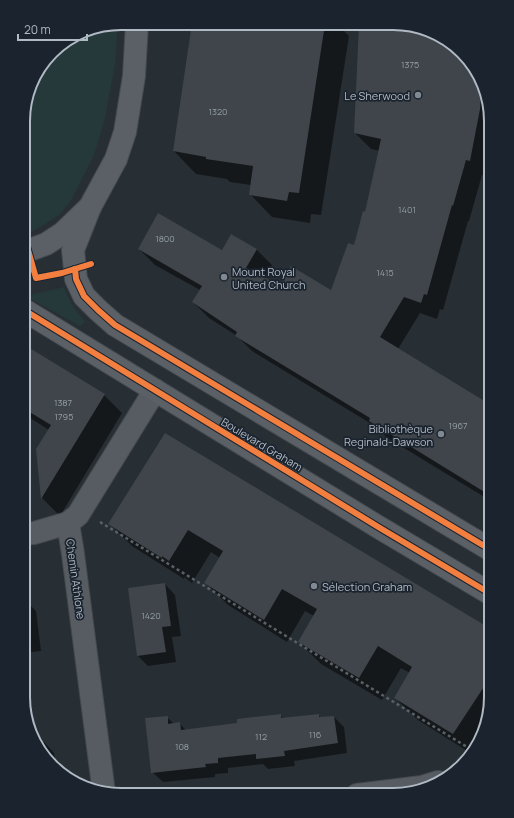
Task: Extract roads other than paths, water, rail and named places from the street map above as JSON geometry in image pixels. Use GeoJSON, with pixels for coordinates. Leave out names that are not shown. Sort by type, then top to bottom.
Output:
{"type":"FeatureCollection","features":[{"type":"Feature","properties":{"kind":"street"},"geometry":{"type":"LineString","coordinates":[[137,30],[134,76],[125,132],[116,160],[90,207],[73,250],[76,279],[84,296],[115,325],[484,546]]}},
{"type":"Feature","properties":{"kind":"street"},"geometry":{"type":"LineString","coordinates":[[30,250],[46,244],[63,233],[90,207]]}},
{"type":"Feature","properties":{"kind":"street","name":"Boulevard Graham"},"geometry":{"type":"LineString","coordinates":[[30,314],[380,528],[484,590]]}},
{"type":"Feature","properties":{"kind":"street","name":"Chemin Athlone"},"geometry":{"type":"LineString","coordinates":[[103,786],[68,524],[78,515],[156,390]]}},
{"type":"Feature","properties":{"kind":"street"},"geometry":{"type":"LineString","coordinates":[[30,533],[68,524]]}},
{"type":"Feature","properties":{"kind":"place","name":"Le Sherwood"},"geometry":{"type":"Point","coordinates":[418,95]}},
{"type":"Feature","properties":{"kind":"place","name":"Mount Royal United Church"},"geometry":{"type":"Point","coordinates":[224,277]}},
{"type":"Feature","properties":{"kind":"place","name":"Bibliothèque Reginald-Dawson"},"geometry":{"type":"Point","coordinates":[441,434]}},
{"type":"Feature","properties":{"kind":"place","name":"Sélection Graham"},"geometry":{"type":"Point","coordinates":[314,586]}}]}
